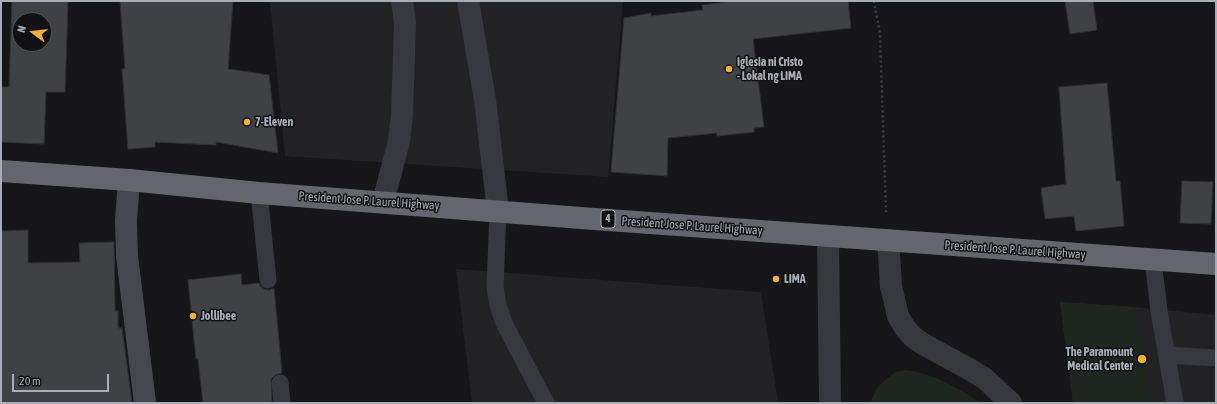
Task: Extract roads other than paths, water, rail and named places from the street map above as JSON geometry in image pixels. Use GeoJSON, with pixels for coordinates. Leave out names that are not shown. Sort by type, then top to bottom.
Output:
{"type":"FeatureCollection","features":[{"type":"Feature","properties":{"kind":"highway","name":"President Jose P. Laurel Highway"},"geometry":{"type":"LineString","coordinates":[[1,171],[129,180],[259,193],[1216,264]]}},
{"type":"Feature","properties":{"kind":"street"},"geometry":{"type":"LineString","coordinates":[[383,202],[399,141],[402,115],[405,22],[402,1]]}},
{"type":"Feature","properties":{"kind":"street"},"geometry":{"type":"LineString","coordinates":[[468,1],[485,100],[498,211]]}},
{"type":"Feature","properties":{"kind":"street"},"geometry":{"type":"LineString","coordinates":[[129,180],[126,221],[127,256],[145,403]]}},
{"type":"Feature","properties":{"kind":"street"},"geometry":{"type":"LineString","coordinates":[[828,236],[830,403]]}},
{"type":"Feature","properties":{"kind":"street"},"geometry":{"type":"LineString","coordinates":[[888,240],[893,294],[898,316],[905,328],[913,337],[923,344],[984,378],[1011,403]]}},
{"type":"Feature","properties":{"kind":"lane"},"geometry":{"type":"LineString","coordinates":[[259,193],[268,280]]}},
{"type":"Feature","properties":{"kind":"lane"},"geometry":{"type":"LineString","coordinates":[[498,211],[495,288],[498,305],[504,323],[546,403]]}},
{"type":"Feature","properties":{"kind":"lane"},"geometry":{"type":"LineString","coordinates":[[1153,260],[1167,356],[1176,403]]}},
{"type":"Feature","properties":{"kind":"lane"},"geometry":{"type":"LineString","coordinates":[[1167,356],[1216,358]]}},
{"type":"Feature","properties":{"kind":"lane"},"geometry":{"type":"LineString","coordinates":[[280,383],[282,403]]}},
{"type":"Feature","properties":{"kind":"place","name":"Iglesia ni Cristo - Lokal ng LIMA"},"geometry":{"type":"Point","coordinates":[729,69]}},
{"type":"Feature","properties":{"kind":"place","name":"7-Eleven"},"geometry":{"type":"Point","coordinates":[247,122]}},
{"type":"Feature","properties":{"kind":"place","name":"LIMA"},"geometry":{"type":"Point","coordinates":[776,279]}},
{"type":"Feature","properties":{"kind":"place","name":"Jollibee"},"geometry":{"type":"Point","coordinates":[193,316]}},
{"type":"Feature","properties":{"kind":"place","name":"The Paramount Medical Center"},"geometry":{"type":"Point","coordinates":[1142,359]}}]}
